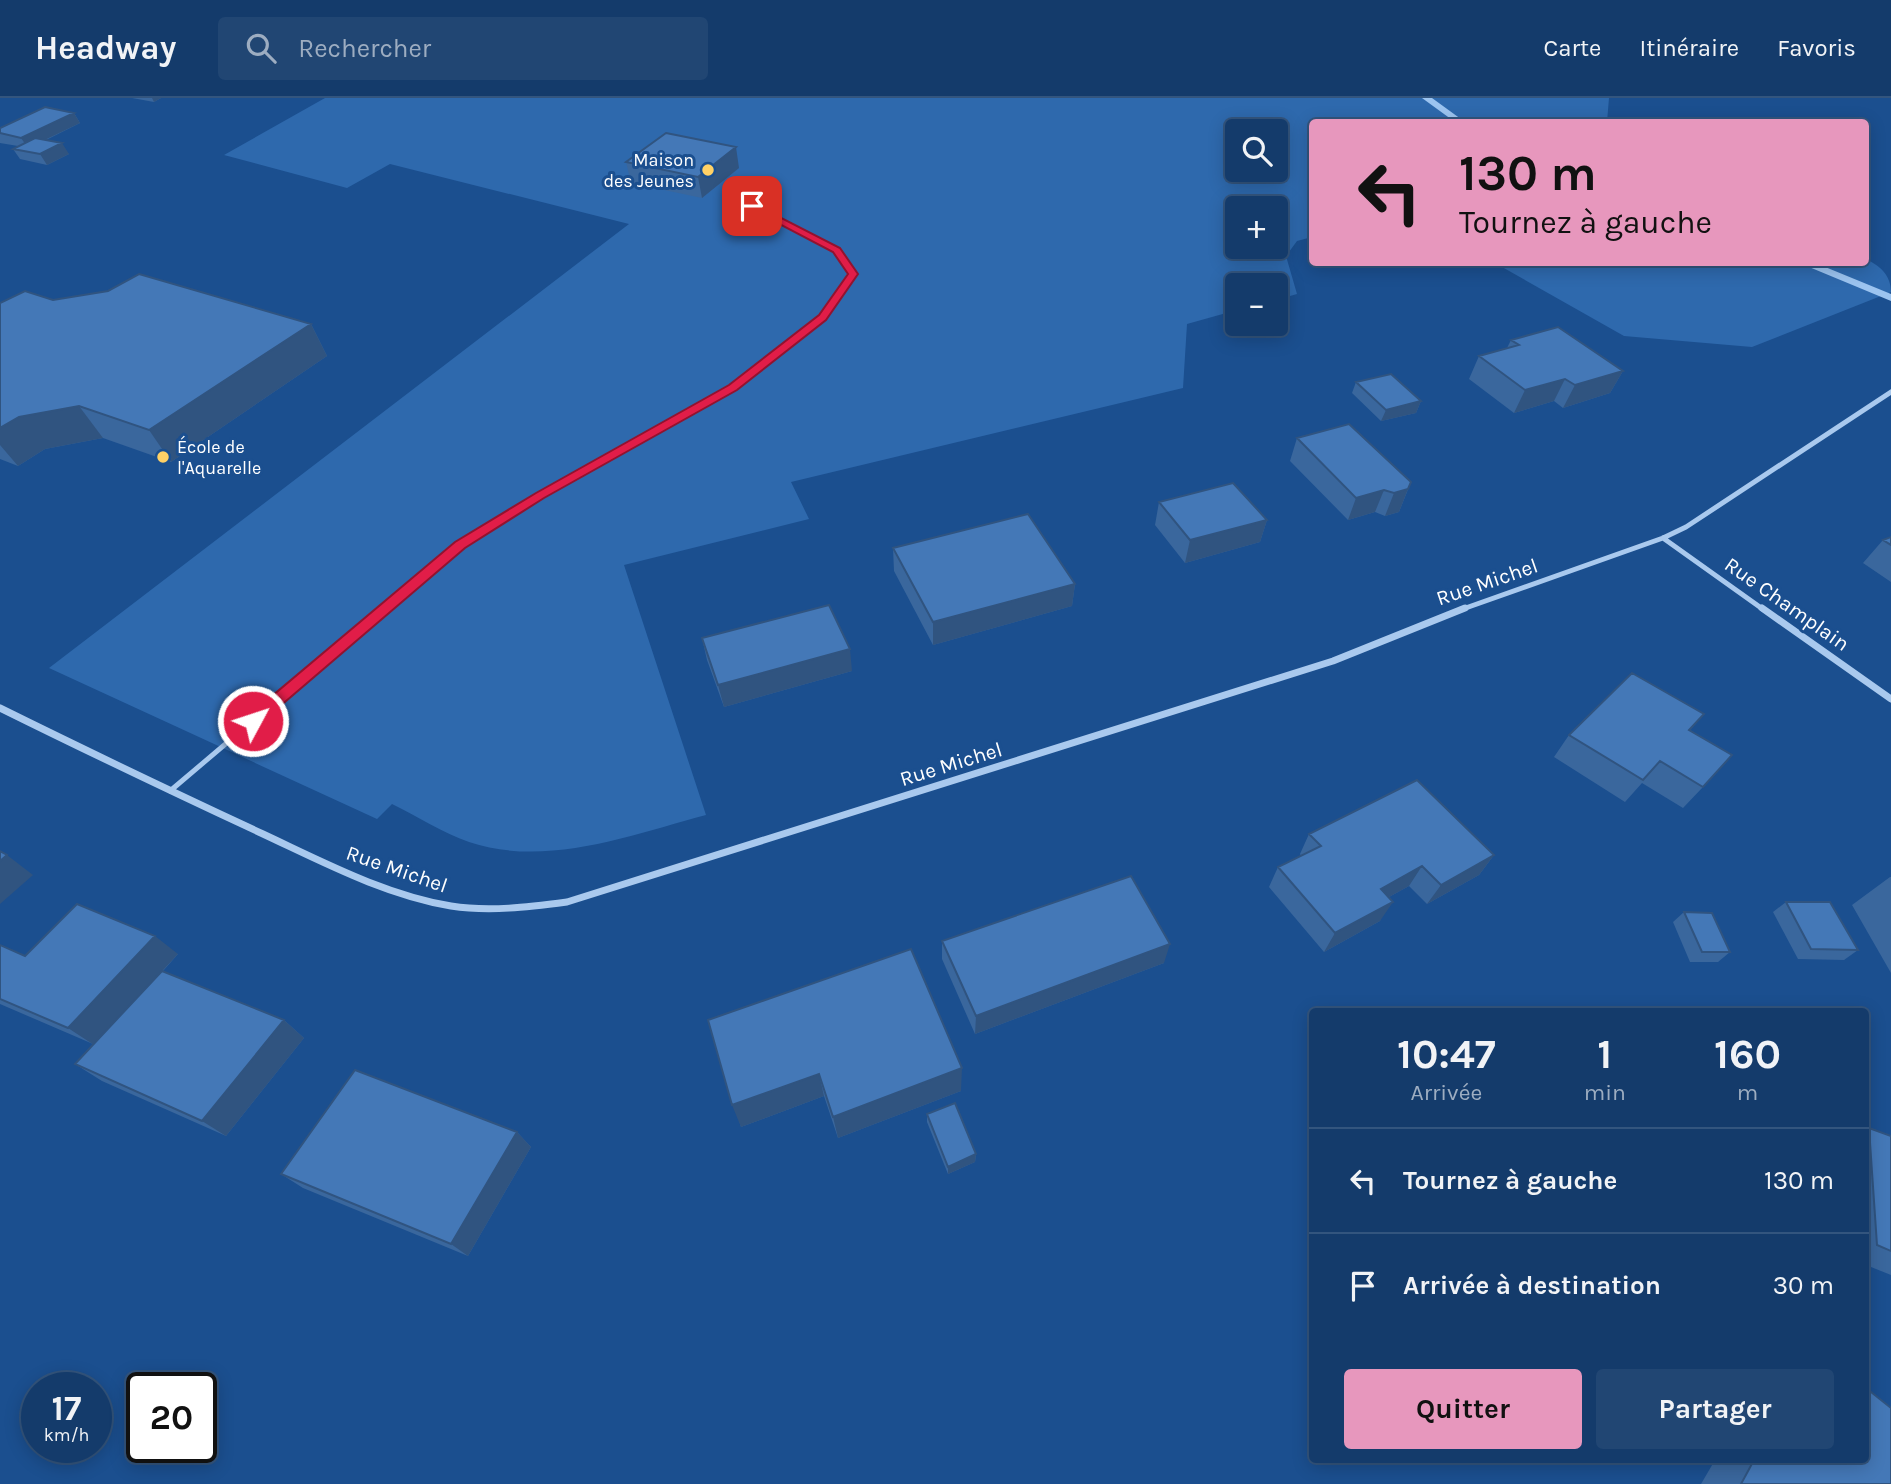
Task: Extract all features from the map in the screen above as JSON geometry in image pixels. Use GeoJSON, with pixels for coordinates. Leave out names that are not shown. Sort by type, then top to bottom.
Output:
{"type":"FeatureCollection","features":[{"type":"Feature","properties":{"kind":"street","name":"Rue Michel"},"geometry":{"type":"LineString","coordinates":[[0,708],[306,854],[425,901],[479,909],[567,902],[1333,661],[1428,621],[1663,538],[1686,527],[1891,392]]}},
{"type":"Feature","properties":{"kind":"street","name":"Rue Champlain"},"geometry":{"type":"LineString","coordinates":[[1663,538],[1891,699]]}},
{"type":"Feature","properties":{"kind":"lane"},"geometry":{"type":"LineString","coordinates":[[170,791],[460,545],[540,495],[733,388],[823,318],[853,274],[837,250],[752,206]]}},
{"type":"Feature","properties":{"kind":"shaded area"},"geometry":{"type":"Polygon","coordinates":[[[325,98],[1609,98],[1607,119],[1309,119],[1309,238],[1297,241],[1288,253],[1288,196],[1225,196],[1225,259],[1287,259],[1297,294],[1288,297],[1288,273],[1225,273],[1225,313],[1187,324],[1183,388],[791,482],[809,519],[624,565],[706,815],[588,846],[528,852],[469,842],[392,804],[377,819],[49,668],[629,224],[390,164],[347,188],[224,155],[325,98]]]}},
{"type":"Feature","properties":{"kind":"shaded area"},"geometry":{"type":"Polygon","coordinates":[[[1869,261],[1884,272],[1889,281],[1891,292],[1752,347],[1624,336],[1500,266],[1869,266],[1869,261]]]}},
{"type":"Feature","properties":{"kind":"building"},"geometry":{"type":"Polygon","coordinates":[[[45,107],[74,113],[21,138],[0,133],[0,128],[45,107]]]}},
{"type":"Feature","properties":{"kind":"building"},"geometry":{"type":"Polygon","coordinates":[[[666,133],[736,147],[698,177],[626,162],[666,133]]]}},
{"type":"Feature","properties":{"kind":"building"},"geometry":{"type":"Polygon","coordinates":[[[35,138],[62,143],[40,154],[13,149],[35,138]]]}},
{"type":"Feature","properties":{"kind":"building","name":"École de l'Aquarelle"},"geometry":{"type":"Polygon","coordinates":[[[139,274],[311,324],[149,430],[79,406],[19,417],[0,428],[0,303],[25,291],[53,300],[108,291],[139,274]]]}},
{"type":"Feature","properties":{"kind":"building"},"geometry":{"type":"Polygon","coordinates":[[[1558,327],[1623,371],[1575,385],[1565,379],[1525,390],[1479,356],[1519,345],[1511,340],[1558,327]]]}},
{"type":"Feature","properties":{"kind":"building"},"geometry":{"type":"Polygon","coordinates":[[[1391,374],[1421,401],[1386,410],[1356,382],[1391,374]]]}},
{"type":"Feature","properties":{"kind":"building"},"geometry":{"type":"Polygon","coordinates":[[[1349,424],[1411,482],[1408,489],[1394,493],[1384,490],[1356,498],[1297,438],[1349,424]]]}},
{"type":"Feature","properties":{"kind":"building"},"geometry":{"type":"Polygon","coordinates":[[[1233,483],[1267,520],[1190,540],[1159,502],[1233,483]]]}},
{"type":"Feature","properties":{"kind":"building"},"geometry":{"type":"Polygon","coordinates":[[[1028,514],[1075,584],[933,622],[893,548],[1028,514]]]}},
{"type":"Feature","properties":{"kind":"building"},"geometry":{"type":"Polygon","coordinates":[[[1891,537],[1891,545],[1883,540],[1891,537]]]}},
{"type":"Feature","properties":{"kind":"building"},"geometry":{"type":"Polygon","coordinates":[[[829,605],[850,649],[718,685],[702,638],[829,605]]]}},
{"type":"Feature","properties":{"kind":"building"},"geometry":{"type":"Polygon","coordinates":[[[1632,673],[1704,714],[1689,730],[1732,755],[1703,787],[1660,761],[1643,780],[1569,735],[1632,673]]]}},
{"type":"Feature","properties":{"kind":"building"},"geometry":{"type":"Polygon","coordinates":[[[1417,780],[1494,855],[1441,885],[1422,866],[1381,889],[1393,902],[1335,933],[1278,867],[1321,846],[1309,834],[1417,780]]]}},
{"type":"Feature","properties":{"kind":"building"},"geometry":{"type":"Polygon","coordinates":[[[0,851],[7,855],[0,861],[0,851]]]}},
{"type":"Feature","properties":{"kind":"building"},"geometry":{"type":"Polygon","coordinates":[[[1131,876],[1170,944],[976,1016],[942,941],[1131,876]]]}},
{"type":"Feature","properties":{"kind":"building"},"geometry":{"type":"Polygon","coordinates":[[[1786,902],[1830,902],[1858,950],[1811,949],[1786,902]]]}},
{"type":"Feature","properties":{"kind":"building"},"geometry":{"type":"Polygon","coordinates":[[[77,904],[155,936],[68,1028],[0,999],[0,945],[25,956],[77,904]]]}},
{"type":"Feature","properties":{"kind":"building"},"geometry":{"type":"Polygon","coordinates":[[[1684,912],[1712,913],[1730,952],[1702,952],[1684,912]]]}},
{"type":"Feature","properties":{"kind":"building"},"geometry":{"type":"Polygon","coordinates":[[[911,949],[962,1068],[833,1117],[819,1074],[732,1105],[708,1020],[911,949]]]}},
{"type":"Feature","properties":{"kind":"building"},"geometry":{"type":"Polygon","coordinates":[[[162,971],[284,1020],[202,1121],[75,1064],[162,971]]]}},
{"type":"Feature","properties":{"kind":"building"},"geometry":{"type":"Polygon","coordinates":[[[355,1070],[517,1132],[451,1244],[281,1174],[355,1070]]]}},
{"type":"Feature","properties":{"kind":"building"},"geometry":{"type":"Polygon","coordinates":[[[955,1103],[976,1154],[948,1167],[927,1114],[955,1103]]]}},
{"type":"Feature","properties":{"kind":"building"},"geometry":{"type":"Polygon","coordinates":[[[1869,1128],[1891,1136],[1891,1251],[1877,1245],[1869,1128]]]}},
{"type":"Feature","properties":{"kind":"building"},"geometry":{"type":"Polygon","coordinates":[[[1869,1390],[1891,1408],[1891,1484],[1741,1484],[1752,1463],[1869,1463],[1869,1390]]]}},
{"type":"Feature","properties":{"kind":"waterway"},"geometry":{"type":"LineString","coordinates":[[1426,98],[1456,119]]}},
{"type":"Feature","properties":{"kind":"waterway"},"geometry":{"type":"LineString","coordinates":[[1812,266],[1891,298]]}},
{"type":"Feature","properties":{"kind":"place","name":"Maison des Jeunes"},"geometry":{"type":"Point","coordinates":[708,170]}},
{"type":"Feature","properties":{"kind":"place","name":"École de l'Aquarelle"},"geometry":{"type":"Point","coordinates":[163,457]}},
{"type":"Feature","properties":{"kind":"route"},"geometry":{"type":"LineString","coordinates":[[253,721],[460,545],[540,495],[733,388],[823,318],[853,274],[837,250],[752,206]]}}]}
